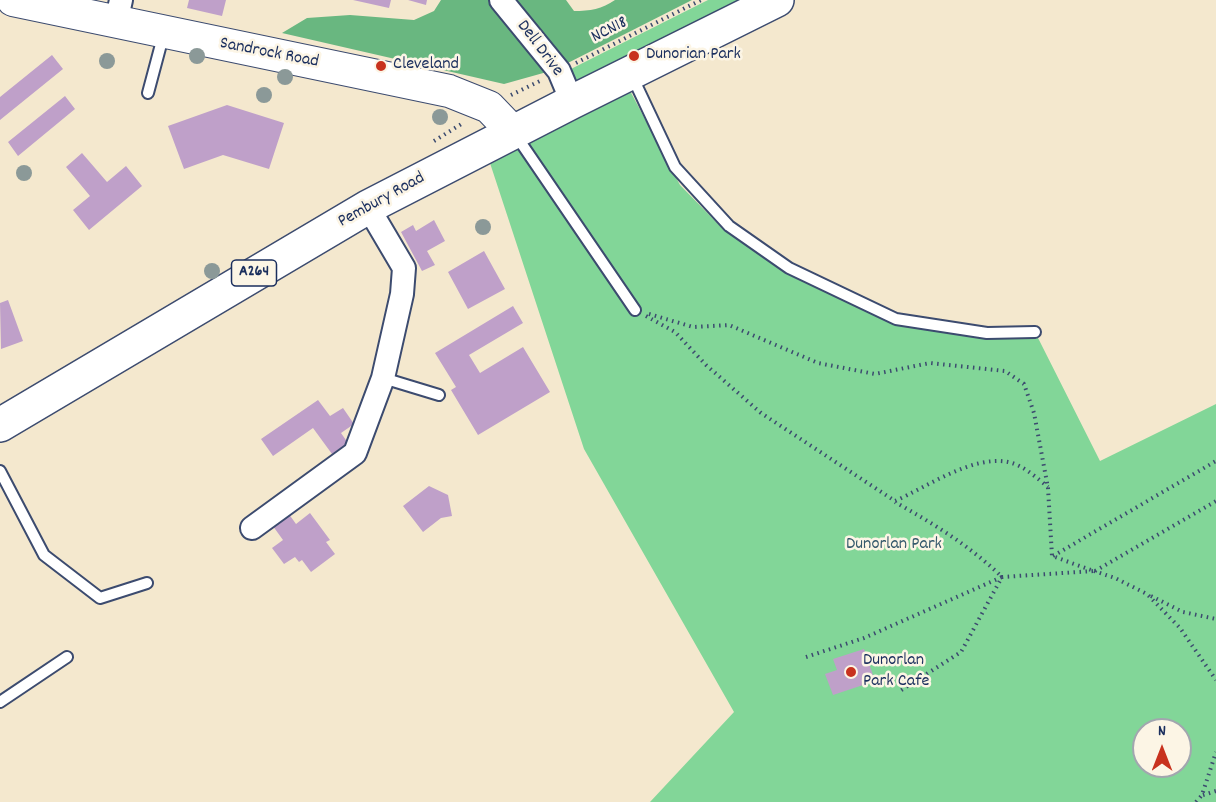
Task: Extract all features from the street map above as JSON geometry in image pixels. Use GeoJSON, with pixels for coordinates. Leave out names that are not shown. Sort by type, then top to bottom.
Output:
{"type":"FeatureCollection","features":[{"type":"Feature","properties":{"kind":"main road","name":"Pembury Road"},"geometry":{"type":"LineString","coordinates":[[0,425],[368,207],[777,0]]}},
{"type":"Feature","properties":{"kind":"street","name":"Sandrock Road"},"geometry":{"type":"LineString","coordinates":[[13,0],[119,11],[164,33],[449,91],[489,107],[513,132]]}},
{"type":"Feature","properties":{"kind":"street","name":"Dell Drive"},"geometry":{"type":"LineString","coordinates":[[501,0],[559,71],[572,102]]}},
{"type":"Feature","properties":{"kind":"street"},"geometry":{"type":"LineString","coordinates":[[252,528],[355,453],[383,378],[402,294],[404,268],[368,207]]}},
{"type":"Feature","properties":{"kind":"lane"},"geometry":{"type":"LineString","coordinates":[[148,93],[164,33]]}},
{"type":"Feature","properties":{"kind":"lane"},"geometry":{"type":"LineString","coordinates":[[630,73],[675,167],[729,226],[789,268],[896,319],[987,333],[1035,332]]}},
{"type":"Feature","properties":{"kind":"lane"},"geometry":{"type":"LineString","coordinates":[[513,132],[635,310]]}},
{"type":"Feature","properties":{"kind":"lane"},"geometry":{"type":"LineString","coordinates":[[383,378],[439,395]]}},
{"type":"Feature","properties":{"kind":"lane"},"geometry":{"type":"LineString","coordinates":[[0,471],[44,555],[100,598],[147,583]]}},
{"type":"Feature","properties":{"kind":"lane"},"geometry":{"type":"LineString","coordinates":[[0,702],[67,657]]}},
{"type":"Feature","properties":{"kind":"path","name":"NCN18"},"geometry":{"type":"LineString","coordinates":[[531,85],[701,0]]}},
{"type":"Feature","properties":{"kind":"path"},"geometry":{"type":"LineString","coordinates":[[428,145],[489,107]]}},
{"type":"Feature","properties":{"kind":"path"},"geometry":{"type":"LineString","coordinates":[[635,310],[693,327],[729,325],[818,363],[875,374],[930,363],[1005,371],[1024,384],[1034,413],[1048,488],[1052,556]]}},
{"type":"Feature","properties":{"kind":"path"},"geometry":{"type":"LineString","coordinates":[[635,310],[675,332],[706,364],[761,413],[980,555],[1002,577]]}},
{"type":"Feature","properties":{"kind":"path"},"geometry":{"type":"LineString","coordinates":[[1052,556],[1216,460]]}},
{"type":"Feature","properties":{"kind":"path"},"geometry":{"type":"LineString","coordinates":[[895,501],[956,471],[987,462],[1010,462],[1030,473],[1048,488]]}},
{"type":"Feature","properties":{"kind":"path"},"geometry":{"type":"LineString","coordinates":[[806,657],[864,638],[1002,577],[1094,571],[1216,501]]}},
{"type":"Feature","properties":{"kind":"path"},"geometry":{"type":"LineString","coordinates":[[1052,556],[1115,578],[1183,612],[1216,619]]}},
{"type":"Feature","properties":{"kind":"path"},"geometry":{"type":"LineString","coordinates":[[900,691],[961,652],[1002,577]]}},
{"type":"Feature","properties":{"kind":"path"},"geometry":{"type":"LineString","coordinates":[[1147,594],[1180,628],[1216,680]]}},
{"type":"Feature","properties":{"kind":"path"},"geometry":{"type":"LineString","coordinates":[[1196,802],[1202,795],[1216,752]]}},
{"type":"Feature","properties":{"kind":"path"},"geometry":{"type":"LineString","coordinates":[[1202,795],[1216,790]]}},
{"type":"Feature","properties":{"kind":"green space"},"geometry":{"type":"Polygon","coordinates":[[[441,0],[566,0],[574,11],[585,11],[605,6],[615,0],[692,0],[554,70],[504,84],[282,33],[307,18],[350,15],[414,20],[434,11],[441,0]]]}},
{"type":"Feature","properties":{"kind":"green space"},"geometry":{"type":"Polygon","coordinates":[[[708,0],[744,0],[569,89],[563,73],[708,0]]]}},
{"type":"Feature","properties":{"kind":"green space","name":"Dunorlan Park"},"geometry":{"type":"Polygon","coordinates":[[[628,87],[680,185],[723,229],[863,310],[955,333],[1035,332],[1100,461],[1216,404],[1216,802],[650,802],[734,712],[584,449],[489,160],[628,87]]]}},
{"type":"Feature","properties":{"kind":"building"},"geometry":{"type":"Polygon","coordinates":[[[189,0],[226,0],[222,16],[187,8],[189,0]]]}},
{"type":"Feature","properties":{"kind":"building"},"geometry":{"type":"Polygon","coordinates":[[[353,0],[391,0],[389,8],[353,0]]]}},
{"type":"Feature","properties":{"kind":"building"},"geometry":{"type":"Polygon","coordinates":[[[408,0],[427,0],[426,5],[408,0]]]}},
{"type":"Feature","properties":{"kind":"building"},"geometry":{"type":"Polygon","coordinates":[[[52,55],[63,69],[0,120],[0,97],[52,55]]]}},
{"type":"Feature","properties":{"kind":"building"},"geometry":{"type":"Polygon","coordinates":[[[65,96],[75,109],[18,156],[8,142],[65,96]]]}},
{"type":"Feature","properties":{"kind":"building"},"geometry":{"type":"Polygon","coordinates":[[[227,105],[284,123],[269,169],[223,155],[184,169],[168,126],[227,105]]]}},
{"type":"Feature","properties":{"kind":"building"},"geometry":{"type":"Polygon","coordinates":[[[82,153],[107,182],[126,166],[142,186],[89,230],[73,210],[90,196],[66,167],[82,153]]]}},
{"type":"Feature","properties":{"kind":"building"},"geometry":{"type":"Polygon","coordinates":[[[434,220],[445,241],[427,251],[435,265],[422,271],[401,232],[413,225],[416,231],[434,220]]]}},
{"type":"Feature","properties":{"kind":"building"},"geometry":{"type":"Polygon","coordinates":[[[484,251],[505,289],[468,309],[448,272],[484,251]]]}},
{"type":"Feature","properties":{"kind":"building"},"geometry":{"type":"Polygon","coordinates":[[[8,300],[23,341],[1,349],[0,303],[8,300]]]}},
{"type":"Feature","properties":{"kind":"building"},"geometry":{"type":"Polygon","coordinates":[[[513,306],[523,323],[469,355],[480,373],[523,347],[550,392],[478,435],[451,390],[456,387],[435,353],[513,306]]]}},
{"type":"Feature","properties":{"kind":"building"},"geometry":{"type":"Polygon","coordinates":[[[318,400],[330,416],[343,408],[354,424],[341,433],[348,443],[332,454],[313,428],[273,456],[261,439],[318,400]]]}},
{"type":"Feature","properties":{"kind":"building"},"geometry":{"type":"Polygon","coordinates":[[[429,486],[448,495],[452,516],[441,518],[423,532],[403,506],[429,486]]]}},
{"type":"Feature","properties":{"kind":"building"},"geometry":{"type":"Polygon","coordinates":[[[286,510],[296,524],[310,513],[330,540],[326,542],[335,554],[311,572],[302,560],[299,562],[295,557],[284,564],[272,548],[283,540],[270,522],[286,510]]]}},
{"type":"Feature","properties":{"kind":"building","name":"Dunorlan Park Cafe"},"geometry":{"type":"Polygon","coordinates":[[[864,649],[875,681],[833,695],[825,674],[837,670],[833,659],[864,649]]]}},
{"type":"Feature","properties":{"kind":"place","name":"Dunorian Park"},"geometry":{"type":"Point","coordinates":[634,56]}},
{"type":"Feature","properties":{"kind":"place","name":"Cleveland"},"geometry":{"type":"Point","coordinates":[381,66]}},
{"type":"Feature","properties":{"kind":"place","name":"Dunorlan Park Cafe"},"geometry":{"type":"Point","coordinates":[851,672]}}]}
